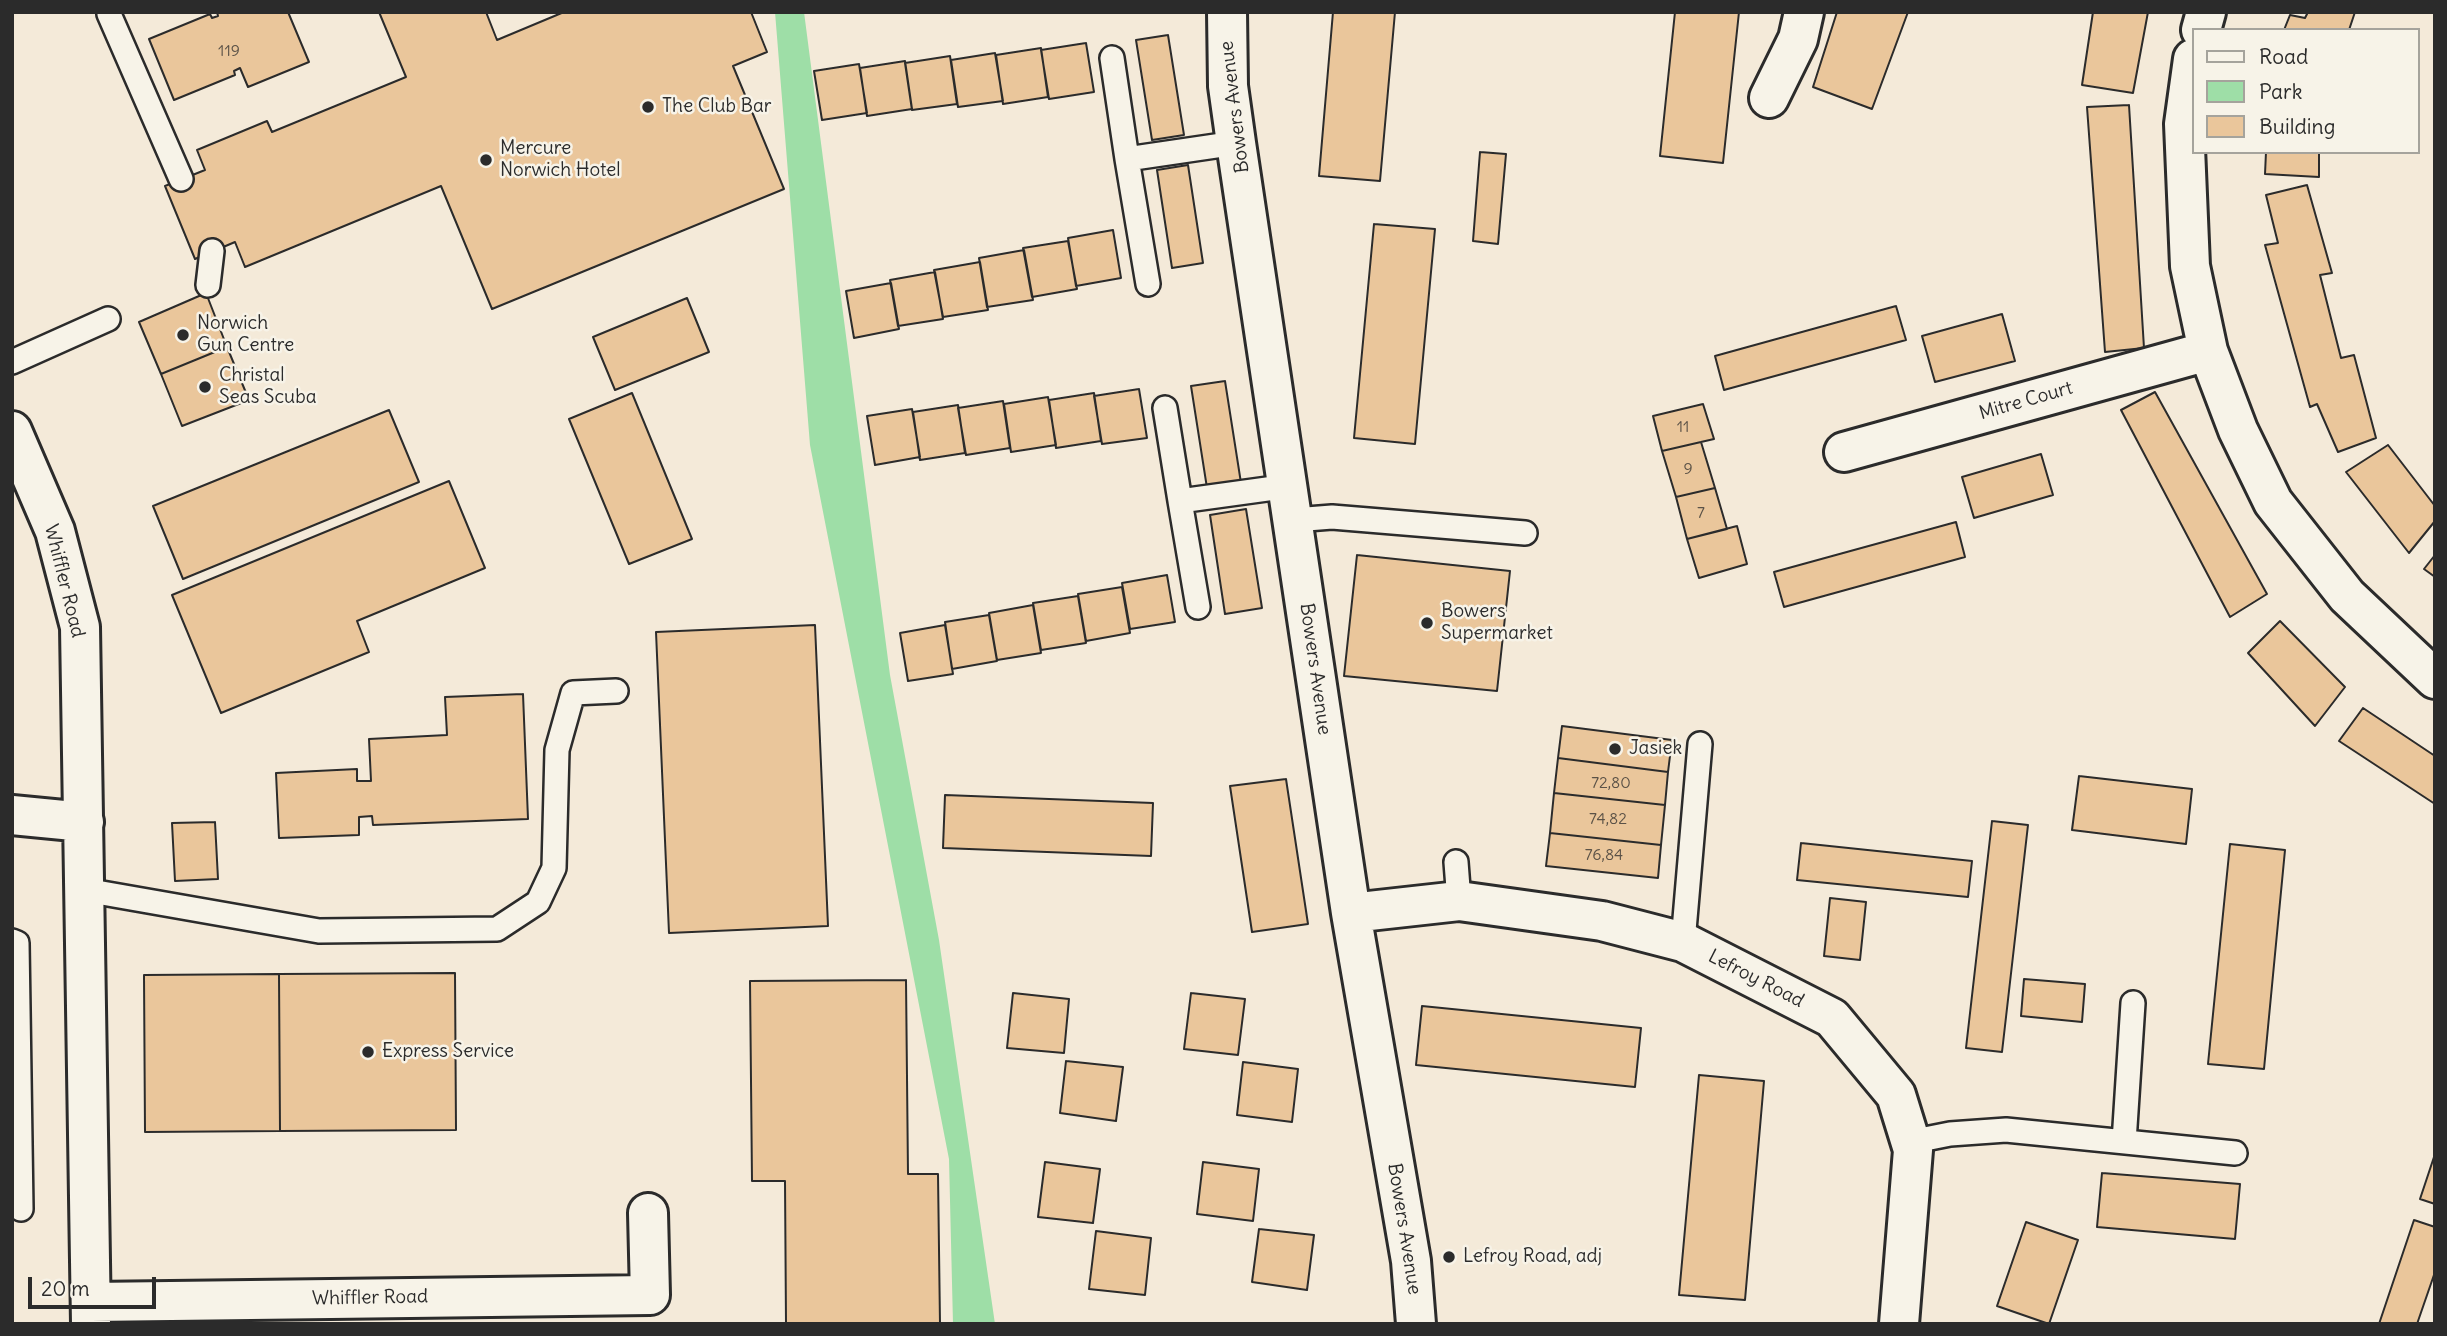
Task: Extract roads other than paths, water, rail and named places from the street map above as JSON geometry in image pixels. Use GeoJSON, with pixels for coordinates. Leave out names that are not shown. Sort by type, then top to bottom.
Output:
{"type":"FeatureCollection","features":[{"type":"Feature","properties":{"kind":"street","name":"Bowers Avenue"},"geometry":{"type":"LineString","coordinates":[[1227,12],[1228,86],[1236,143],[1351,913],[1411,1261],[1416,1324]]}},
{"type":"Feature","properties":{"kind":"street"},"geometry":{"type":"LineString","coordinates":[[1769,98],[1798,39],[1804,12]]}},
{"type":"Feature","properties":{"kind":"street"},"geometry":{"type":"LineString","coordinates":[[2192,65],[2184,124],[2184,191],[2190,266],[2208,351],[2238,429],[2273,502],[2347,596],[2435,679]]}},
{"type":"Feature","properties":{"kind":"street","name":"Mitre Court"},"geometry":{"type":"LineString","coordinates":[[1844,452],[2208,351]]}},
{"type":"Feature","properties":{"kind":"street","name":"Whiffler Road"},"geometry":{"type":"LineString","coordinates":[[12,431],[55,531],[80,627],[91,1313],[651,1309],[648,1213]]}},
{"type":"Feature","properties":{"kind":"street"},"geometry":{"type":"LineString","coordinates":[[12,814],[84,822]]}},
{"type":"Feature","properties":{"kind":"street","name":"Lefroy Road"},"geometry":{"type":"LineString","coordinates":[[1351,913],[1459,901],[1602,921],[1683,942],[1832,1018],[1896,1095],[1913,1150],[1899,1324]]}},
{"type":"Feature","properties":{"kind":"lane"},"geometry":{"type":"LineString","coordinates":[[109,14],[181,179]]}},
{"type":"Feature","properties":{"kind":"lane"},"geometry":{"type":"LineString","coordinates":[[1112,58],[1148,284]]}},
{"type":"Feature","properties":{"kind":"lane"},"geometry":{"type":"LineString","coordinates":[[1127,159],[1236,143]]}},
{"type":"Feature","properties":{"kind":"lane"},"geometry":{"type":"LineString","coordinates":[[208,285],[212,251]]}},
{"type":"Feature","properties":{"kind":"lane"},"geometry":{"type":"LineString","coordinates":[[12,362],[108,319]]}},
{"type":"Feature","properties":{"kind":"lane"},"geometry":{"type":"LineString","coordinates":[[1165,408],[1198,607]]}},
{"type":"Feature","properties":{"kind":"lane"},"geometry":{"type":"LineString","coordinates":[[1181,501],[1291,503],[1332,517],[1525,533]]}},
{"type":"Feature","properties":{"kind":"lane"},"geometry":{"type":"LineString","coordinates":[[85,890],[319,931],[497,929],[538,902],[554,868],[557,750],[573,693],[616,691]]}},
{"type":"Feature","properties":{"kind":"lane"},"geometry":{"type":"LineString","coordinates":[[1683,942],[1700,744]]}},
{"type":"Feature","properties":{"kind":"lane"},"geometry":{"type":"LineString","coordinates":[[1456,862],[1459,901]]}},
{"type":"Feature","properties":{"kind":"lane"},"geometry":{"type":"LineString","coordinates":[[12,941],[17,943],[21,1209]]}},
{"type":"Feature","properties":{"kind":"lane"},"geometry":{"type":"LineString","coordinates":[[2124,1142],[2133,1003]]}},
{"type":"Feature","properties":{"kind":"lane"},"geometry":{"type":"LineString","coordinates":[[1910,1142],[1950,1134],[2006,1130],[2235,1153]]}},
{"type":"Feature","properties":{"kind":"place","name":"The Club Bar"},"geometry":{"type":"Point","coordinates":[648,107]}},
{"type":"Feature","properties":{"kind":"place","name":"Mercure Norwich Hotel"},"geometry":{"type":"Point","coordinates":[486,160]}},
{"type":"Feature","properties":{"kind":"place","name":"Norwich Gun Centre"},"geometry":{"type":"Point","coordinates":[183,335]}},
{"type":"Feature","properties":{"kind":"place","name":"Christal Seas Scuba"},"geometry":{"type":"Point","coordinates":[205,387]}},
{"type":"Feature","properties":{"kind":"place","name":"Bowers Supermarket"},"geometry":{"type":"Point","coordinates":[1427,623]}},
{"type":"Feature","properties":{"kind":"place","name":"Jasiek"},"geometry":{"type":"Point","coordinates":[1615,749]}},
{"type":"Feature","properties":{"kind":"place","name":"Express Service"},"geometry":{"type":"Point","coordinates":[368,1052]}},
{"type":"Feature","properties":{"kind":"place","name":"Lefroy Road, adj"},"geometry":{"type":"Point","coordinates":[1449,1257]}}]}
